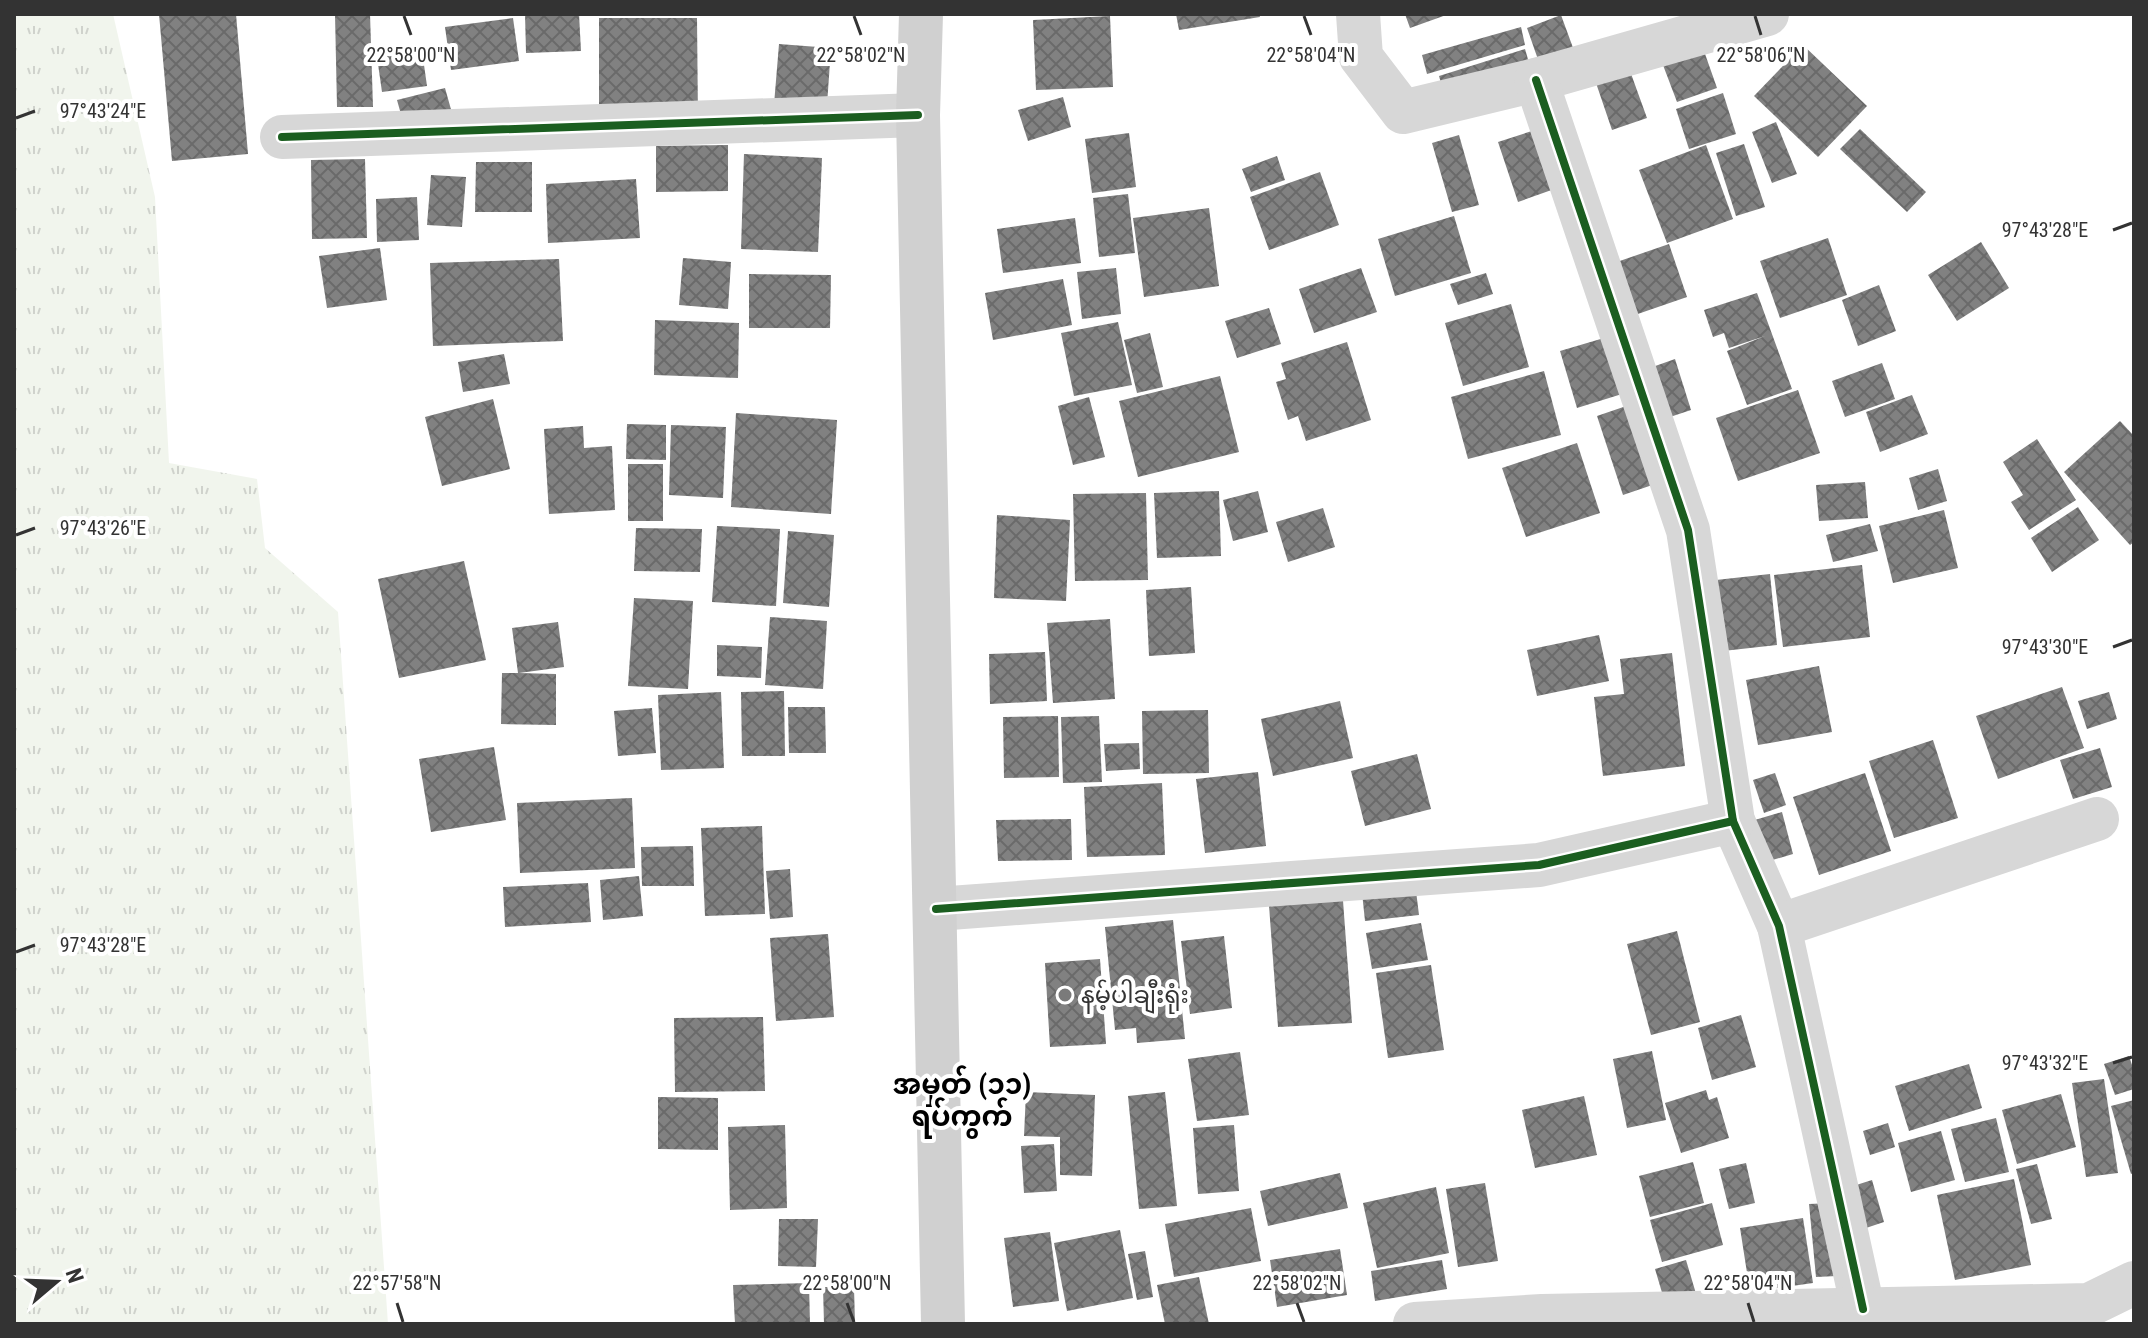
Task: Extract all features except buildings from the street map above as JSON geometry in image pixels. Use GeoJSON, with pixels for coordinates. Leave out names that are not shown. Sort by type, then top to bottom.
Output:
{"type":"FeatureCollection","features":[{"type":"Feature","properties":{"kind":"main road"},"geometry":{"type":"LineString","coordinates":[[921,14],[918,115],[943,1324]]}},
{"type":"Feature","properties":{"kind":"street"},"geometry":{"type":"LineString","coordinates":[[1358,14],[1361,57],[1403,112],[1536,80],[1767,14]]}},
{"type":"Feature","properties":{"kind":"street"},"geometry":{"type":"LineString","coordinates":[[1536,80],[1688,530],[1733,821],[1779,926],[1863,1309]]}},
{"type":"Feature","properties":{"kind":"street"},"geometry":{"type":"LineString","coordinates":[[282,137],[918,115]]}},
{"type":"Feature","properties":{"kind":"street"},"geometry":{"type":"LineString","coordinates":[[1779,926],[2097,819]]}},
{"type":"Feature","properties":{"kind":"street"},"geometry":{"type":"LineString","coordinates":[[936,909],[1539,865],[1733,821]]}},
{"type":"Feature","properties":{"kind":"street"},"geometry":{"type":"LineString","coordinates":[[1415,1324],[2089,1305],[2134,1283]]}},
{"type":"Feature","properties":{"kind":"green space"},"geometry":{"type":"Polygon","coordinates":[[[14,14],[113,14],[155,197],[169,463],[257,479],[265,548],[338,612],[388,1324],[14,1324],[14,14]]]}},
{"type":"Feature","properties":{"kind":"cycle path"},"geometry":{"type":"LineString","coordinates":[[1536,80],[1688,530],[1733,821],[1779,926],[1863,1309]]}},
{"type":"Feature","properties":{"kind":"cycle path"},"geometry":{"type":"LineString","coordinates":[[282,137],[918,115]]}},
{"type":"Feature","properties":{"kind":"cycle path"},"geometry":{"type":"LineString","coordinates":[[936,909],[1539,865],[1733,821]]}},
{"type":"Feature","properties":{"kind":"place","name":"နမ့်ပါချီးရုံး"},"geometry":{"type":"Point","coordinates":[1065,995]}},
{"type":"Feature","properties":{"kind":"district","name":"အမှတ် (၁၁) ရပ်ကွက်"},"geometry":{"type":"Point","coordinates":[962,1100]}}]}
